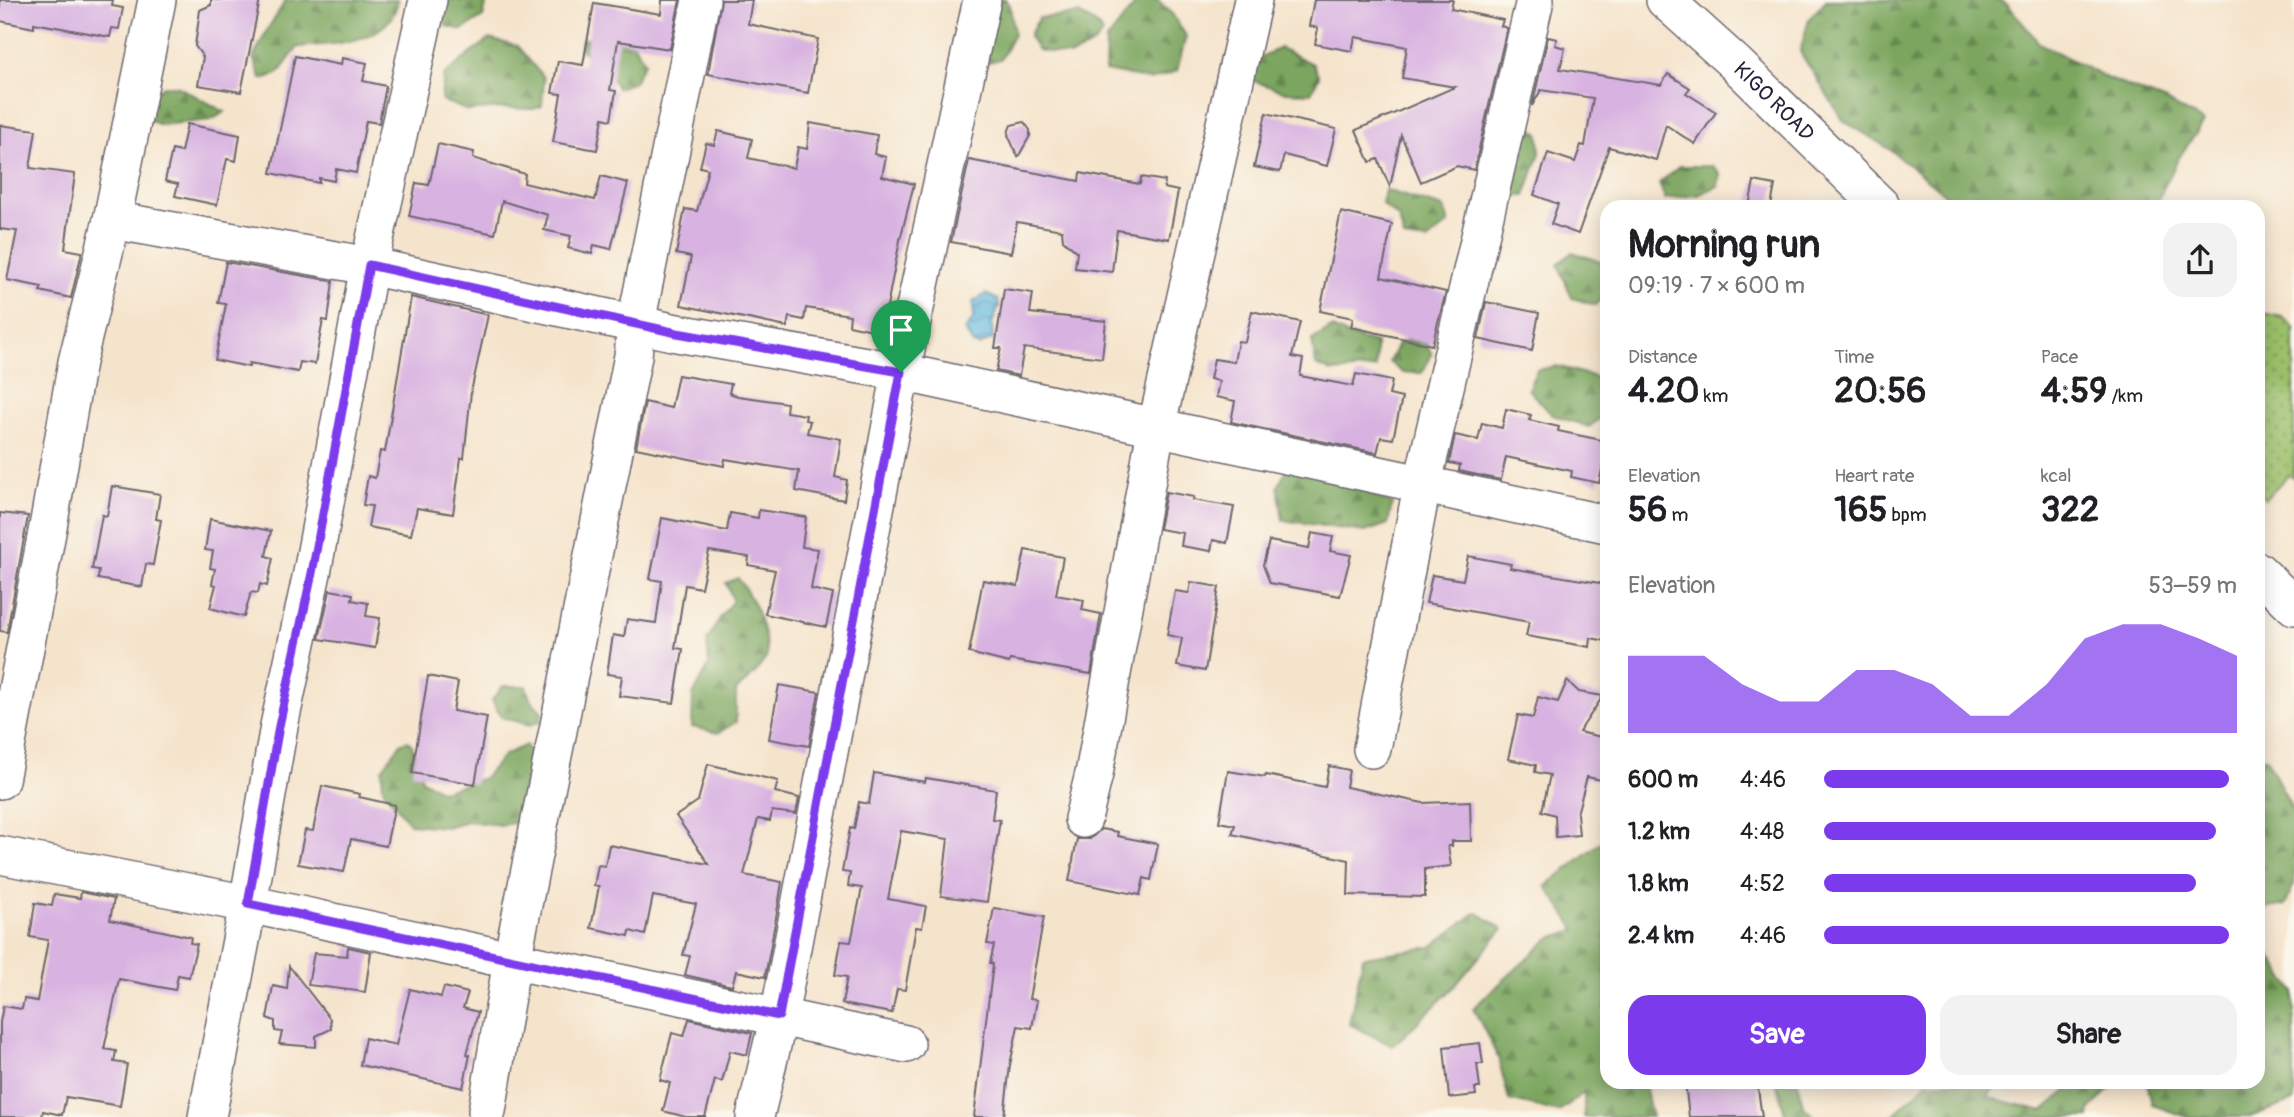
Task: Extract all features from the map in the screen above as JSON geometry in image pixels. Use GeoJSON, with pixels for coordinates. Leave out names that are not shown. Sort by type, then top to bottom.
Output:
{"type":"FeatureCollection","features":[{"type":"Feature","properties":{"kind":"street"},"geometry":{"type":"LineString","coordinates":[[0,780],[77,362],[112,220],[157,0]]}},
{"type":"Feature","properties":{"kind":"street"},"geometry":{"type":"LineString","coordinates":[[207,1117],[279,726],[312,573],[369,265],[428,0]]}},
{"type":"Feature","properties":{"kind":"street"},"geometry":{"type":"LineString","coordinates":[[487,1111],[512,960],[701,0]]}},
{"type":"Feature","properties":{"kind":"street"},"geometry":{"type":"LineString","coordinates":[[755,1117],[779,1016],[901,372],[982,0]]}},
{"type":"Feature","properties":{"kind":"street"},"geometry":{"type":"LineString","coordinates":[[1083,819],[1094,774],[1156,429],[1253,0]]}},
{"type":"Feature","properties":{"kind":"street"},"geometry":{"type":"LineString","coordinates":[[1372,749],[1422,486],[1535,0]]}},
{"type":"Feature","properties":{"kind":"street","name":"KIGO ROAD"},"geometry":{"type":"LineString","coordinates":[[1665,0],[1735,63],[1875,200]]}},
{"type":"Feature","properties":{"kind":"street"},"geometry":{"type":"LineString","coordinates":[[112,220],[369,265],[677,333],[901,372],[1600,523]]}},
{"type":"Feature","properties":{"kind":"street"},"geometry":{"type":"LineString","coordinates":[[2265,578],[2294,606]]}},
{"type":"Feature","properties":{"kind":"street"},"geometry":{"type":"LineString","coordinates":[[0,855],[248,904],[906,1044]]}},
{"type":"Feature","properties":{"kind":"green space"},"geometry":{"type":"Polygon","coordinates":[[[286,0],[398,0],[393,15],[373,33],[327,45],[298,47],[278,74],[261,79],[253,58],[286,0]]]}},
{"type":"Feature","properties":{"kind":"green space"},"geometry":{"type":"Polygon","coordinates":[[[446,0],[484,0],[486,5],[483,17],[462,30],[446,26],[441,8],[446,0]]]}},
{"type":"Feature","properties":{"kind":"green space"},"geometry":{"type":"Polygon","coordinates":[[[973,0],[1006,0],[1010,5],[1014,34],[1001,59],[974,66],[973,0]]]}},
{"type":"Feature","properties":{"kind":"green space"},"geometry":{"type":"Polygon","coordinates":[[[1143,0],[1158,0],[1172,14],[1186,36],[1177,71],[1151,80],[1105,71],[1106,41],[1135,4],[1143,0]]]}},
{"type":"Feature","properties":{"kind":"green space"},"geometry":{"type":"Polygon","coordinates":[[[1826,0],[1998,0],[2008,5],[2039,43],[2108,79],[2166,101],[2204,122],[2178,159],[2158,200],[1952,200],[1892,151],[1843,120],[1800,52],[1809,19],[1826,0]]]}},
{"type":"Feature","properties":{"kind":"green space"},"geometry":{"type":"Polygon","coordinates":[[[1079,14],[1095,23],[1103,33],[1095,43],[1071,56],[1038,50],[1029,36],[1039,18],[1079,14]]]}},
{"type":"Feature","properties":{"kind":"green space"},"geometry":{"type":"Polygon","coordinates":[[[608,38],[633,43],[645,62],[633,83],[617,88],[605,67],[580,49],[582,39],[608,38]]]}},
{"type":"Feature","properties":{"kind":"green space"},"geometry":{"type":"Polygon","coordinates":[[[489,39],[517,46],[544,78],[542,106],[533,109],[468,111],[441,100],[444,75],[489,39]]]}},
{"type":"Feature","properties":{"kind":"green space"},"geometry":{"type":"Polygon","coordinates":[[[1280,48],[1313,64],[1319,77],[1311,93],[1286,92],[1251,80],[1254,60],[1280,48]]]}},
{"type":"Feature","properties":{"kind":"green space"},"geometry":{"type":"Polygon","coordinates":[[[164,86],[177,86],[225,112],[211,120],[160,125],[144,117],[142,98],[164,86]]]}},
{"type":"Feature","properties":{"kind":"green space"},"geometry":{"type":"Polygon","coordinates":[[[1523,121],[1539,134],[1540,153],[1525,196],[1506,195],[1523,121]]]}},
{"type":"Feature","properties":{"kind":"green space"},"geometry":{"type":"Polygon","coordinates":[[[1680,166],[1713,166],[1720,174],[1718,186],[1698,195],[1665,199],[1659,183],[1680,166]]]}},
{"type":"Feature","properties":{"kind":"green space"},"geometry":{"type":"Polygon","coordinates":[[[1385,190],[1444,208],[1449,223],[1427,241],[1404,238],[1399,218],[1382,204],[1385,190]]]}},
{"type":"Feature","properties":{"kind":"green space"},"geometry":{"type":"Polygon","coordinates":[[[1572,252],[1600,261],[1600,301],[1596,305],[1572,298],[1558,264],[1572,252]]]}},
{"type":"Feature","properties":{"kind":"green space"},"geometry":{"type":"Polygon","coordinates":[[[2265,313],[2282,317],[2294,327],[2294,478],[2288,475],[2265,499],[2265,313]]]}},
{"type":"Feature","properties":{"kind":"green space"},"geometry":{"type":"Polygon","coordinates":[[[1332,328],[1376,343],[1376,368],[1332,372],[1316,365],[1312,340],[1332,328]]]}},
{"type":"Feature","properties":{"kind":"green space"},"geometry":{"type":"Polygon","coordinates":[[[1421,335],[1432,354],[1422,373],[1403,373],[1389,362],[1398,344],[1421,335]]]}},
{"type":"Feature","properties":{"kind":"green space"},"geometry":{"type":"Polygon","coordinates":[[[1557,366],[1600,378],[1600,419],[1589,427],[1552,415],[1528,389],[1537,370],[1557,366]]]}},
{"type":"Feature","properties":{"kind":"green space"},"geometry":{"type":"Polygon","coordinates":[[[1289,464],[1346,483],[1392,504],[1388,524],[1365,532],[1283,520],[1278,487],[1289,464]]]}},
{"type":"Feature","properties":{"kind":"green space"},"geometry":{"type":"Polygon","coordinates":[[[738,578],[758,615],[767,657],[736,691],[736,722],[718,733],[692,727],[693,695],[709,665],[707,641],[733,600],[726,583],[738,578]]]}},
{"type":"Feature","properties":{"kind":"green space"},"geometry":{"type":"Polygon","coordinates":[[[503,686],[526,686],[530,699],[542,712],[540,722],[529,725],[501,717],[492,700],[503,686]]]}},
{"type":"Feature","properties":{"kind":"green space"},"geometry":{"type":"Polygon","coordinates":[[[408,741],[412,745],[422,780],[442,791],[484,778],[504,755],[526,745],[536,764],[525,821],[501,825],[467,821],[446,827],[410,824],[383,789],[382,769],[401,743],[408,741]]]}},
{"type":"Feature","properties":{"kind":"green space"},"geometry":{"type":"Polygon","coordinates":[[[2265,757],[2294,813],[2294,884],[2285,905],[2265,909],[2265,757]]]}},
{"type":"Feature","properties":{"kind":"green space"},"geometry":{"type":"Polygon","coordinates":[[[1600,843],[1600,1089],[1646,1089],[1652,1117],[1584,1117],[1584,1092],[1559,1112],[1509,1100],[1498,1057],[1473,1008],[1550,938],[1576,930],[1546,886],[1600,843]]]}},
{"type":"Feature","properties":{"kind":"green space"},"geometry":{"type":"Polygon","coordinates":[[[1476,912],[1503,929],[1453,988],[1393,1046],[1349,1024],[1363,957],[1431,947],[1476,912]]]}},
{"type":"Feature","properties":{"kind":"green space"},"geometry":{"type":"Polygon","coordinates":[[[2265,947],[2294,992],[2294,1101],[2250,1117],[2187,1117],[2152,1105],[2149,1089],[2265,1089],[2265,947]]]}},
{"type":"Feature","properties":{"kind":"green space"},"geometry":{"type":"Polygon","coordinates":[[[1778,1089],[1799,1089],[1803,1106],[1815,1117],[1786,1117],[1778,1089]]]}},
{"type":"Feature","properties":{"kind":"green space"},"geometry":{"type":"Polygon","coordinates":[[[1921,1089],[1993,1089],[1988,1097],[2043,1111],[2069,1089],[2109,1089],[2090,1110],[2089,1117],[1891,1117],[1921,1089]]]}},
{"type":"Feature","properties":{"kind":"water"},"geometry":{"type":"Polygon","coordinates":[[[986,294],[998,300],[999,307],[992,323],[993,339],[979,346],[973,344],[965,331],[974,317],[973,302],[986,294]]]}},
{"type":"Feature","properties":{"kind":"building"},"geometry":{"type":"Polygon","coordinates":[[[0,0],[113,0],[112,6],[123,8],[119,29],[112,28],[110,37],[34,23],[34,28],[0,21],[0,0]]]}},
{"type":"Feature","properties":{"kind":"building"},"geometry":{"type":"Polygon","coordinates":[[[211,0],[260,0],[241,92],[198,85],[203,57],[195,46],[200,10],[211,5],[211,0]]]}},
{"type":"Feature","properties":{"kind":"building"},"geometry":{"type":"Polygon","coordinates":[[[662,0],[680,0],[670,49],[618,41],[610,90],[616,91],[611,120],[603,118],[597,150],[553,142],[561,94],[552,93],[558,61],[583,65],[594,3],[661,14],[662,0]]]}},
{"type":"Feature","properties":{"kind":"building"},"geometry":{"type":"Polygon","coordinates":[[[721,0],[752,0],[748,24],[818,39],[808,93],[708,74],[721,0]]]}},
{"type":"Feature","properties":{"kind":"building"},"geometry":{"type":"Polygon","coordinates":[[[1314,0],[1453,0],[1451,9],[1503,20],[1501,26],[1507,28],[1474,170],[1457,166],[1421,182],[1401,135],[1390,187],[1378,159],[1370,162],[1356,130],[1455,87],[1402,78],[1407,47],[1355,37],[1352,51],[1315,44],[1318,28],[1309,26],[1314,0]]]}},
{"type":"Feature","properties":{"kind":"building"},"geometry":{"type":"Polygon","coordinates":[[[1548,37],[1557,39],[1555,45],[1565,48],[1560,69],[1661,85],[1668,74],[1690,88],[1686,93],[1716,112],[1695,144],[1666,125],[1656,160],[1609,147],[1578,234],[1551,224],[1558,204],[1534,195],[1548,153],[1575,162],[1581,145],[1585,146],[1593,98],[1541,90],[1532,106],[1548,37]]]}},
{"type":"Feature","properties":{"kind":"building"},"geometry":{"type":"Polygon","coordinates":[[[295,56],[341,65],[342,58],[367,63],[363,81],[386,86],[379,123],[366,121],[356,173],[336,169],[334,181],[319,178],[319,183],[271,173],[295,56]]]}},
{"type":"Feature","properties":{"kind":"building"},"geometry":{"type":"Polygon","coordinates":[[[1266,113],[1336,129],[1327,166],[1284,155],[1280,172],[1254,167],[1266,113]]]}},
{"type":"Feature","properties":{"kind":"building"},"geometry":{"type":"Polygon","coordinates":[[[1024,122],[1030,130],[1030,136],[1018,157],[1008,135],[1011,125],[1024,122]]]}},
{"type":"Feature","properties":{"kind":"building"},"geometry":{"type":"Polygon","coordinates":[[[810,123],[877,135],[874,154],[886,157],[882,176],[914,184],[882,332],[849,325],[850,315],[806,308],[804,320],[789,317],[787,327],[681,305],[691,257],[676,254],[685,209],[697,211],[708,169],[700,167],[706,143],[714,145],[718,131],[752,139],[748,158],[794,168],[798,147],[807,149],[810,123]]]}},
{"type":"Feature","properties":{"kind":"building"},"geometry":{"type":"Polygon","coordinates":[[[187,124],[240,135],[236,161],[227,159],[217,205],[175,196],[178,184],[165,181],[172,150],[181,152],[187,124]]]}},
{"type":"Feature","properties":{"kind":"building"},"geometry":{"type":"Polygon","coordinates":[[[0,125],[36,130],[30,168],[75,174],[65,249],[82,252],[71,298],[40,291],[42,287],[7,280],[17,231],[0,229],[0,125]]]}},
{"type":"Feature","properties":{"kind":"building"},"geometry":{"type":"Polygon","coordinates":[[[438,144],[474,152],[473,158],[525,174],[524,183],[595,200],[601,176],[628,183],[611,249],[594,245],[592,254],[568,248],[571,236],[544,230],[548,215],[502,201],[495,234],[409,216],[416,183],[429,185],[438,144]]]}},
{"type":"Feature","properties":{"kind":"building"},"geometry":{"type":"Polygon","coordinates":[[[969,160],[1079,181],[1080,173],[1140,184],[1141,177],[1165,181],[1164,188],[1178,191],[1169,239],[1117,230],[1112,272],[1075,268],[1077,252],[1063,240],[1062,230],[1017,222],[1011,253],[951,242],[969,160]]]}},
{"type":"Feature","properties":{"kind":"building"},"geometry":{"type":"Polygon","coordinates":[[[1754,181],[1775,185],[1772,200],[1750,200],[1754,181]]]}},
{"type":"Feature","properties":{"kind":"building"},"geometry":{"type":"Polygon","coordinates":[[[1341,212],[1392,224],[1381,277],[1446,292],[1432,345],[1351,327],[1353,318],[1320,311],[1341,212]]]}},
{"type":"Feature","properties":{"kind":"building"},"geometry":{"type":"Polygon","coordinates":[[[226,262],[333,281],[328,321],[323,320],[315,364],[300,362],[298,372],[215,360],[226,304],[218,303],[226,262]]]}},
{"type":"Feature","properties":{"kind":"building"},"geometry":{"type":"Polygon","coordinates":[[[1004,289],[1033,293],[1030,313],[1106,321],[1102,358],[1024,348],[1019,376],[996,371],[1001,348],[995,348],[1004,289]]]}},
{"type":"Feature","properties":{"kind":"building"},"geometry":{"type":"Polygon","coordinates":[[[411,297],[488,315],[471,392],[464,458],[461,458],[453,514],[417,508],[411,535],[368,527],[372,506],[363,505],[368,476],[375,478],[380,451],[385,452],[411,297]]]}},
{"type":"Feature","properties":{"kind":"building"},"geometry":{"type":"Polygon","coordinates":[[[1486,302],[1539,313],[1532,351],[1478,339],[1486,302]]]}},
{"type":"Feature","properties":{"kind":"building"},"geometry":{"type":"Polygon","coordinates":[[[1252,311],[1300,322],[1292,357],[1303,359],[1300,376],[1353,386],[1356,374],[1392,381],[1389,395],[1402,398],[1393,439],[1381,437],[1377,453],[1231,422],[1235,401],[1216,397],[1219,381],[1210,379],[1214,359],[1234,362],[1238,341],[1245,342],[1252,311]]]}},
{"type":"Feature","properties":{"kind":"building"},"geometry":{"type":"Polygon","coordinates":[[[678,375],[731,384],[729,393],[738,396],[787,403],[786,412],[806,415],[805,420],[810,421],[807,433],[841,439],[835,477],[847,480],[844,500],[796,491],[799,471],[725,459],[724,466],[636,448],[645,402],[671,408],[678,375]]]}},
{"type":"Feature","properties":{"kind":"building"},"geometry":{"type":"Polygon","coordinates":[[[1506,409],[1531,415],[1529,420],[1559,427],[1558,431],[1600,440],[1599,483],[1571,477],[1572,471],[1506,457],[1501,480],[1459,471],[1460,465],[1449,463],[1455,435],[1478,440],[1482,423],[1502,428],[1506,409]]]}},
{"type":"Feature","properties":{"kind":"building"},"geometry":{"type":"Polygon","coordinates":[[[112,486],[160,494],[156,519],[161,520],[153,565],[146,564],[142,587],[98,579],[99,570],[92,569],[102,515],[107,516],[112,486]]]}},
{"type":"Feature","properties":{"kind":"building"},"geometry":{"type":"Polygon","coordinates":[[[1166,492],[1234,507],[1227,543],[1213,540],[1211,551],[1181,546],[1183,533],[1159,529],[1166,492]]]}},
{"type":"Feature","properties":{"kind":"building"},"geometry":{"type":"Polygon","coordinates":[[[759,510],[806,517],[802,547],[818,549],[811,589],[833,594],[826,627],[765,614],[775,570],[748,565],[749,557],[709,551],[701,588],[685,585],[675,648],[683,649],[674,703],[619,696],[622,676],[607,674],[613,635],[624,637],[627,619],[656,623],[662,581],[650,579],[662,518],[727,531],[730,513],[758,518],[759,510]]]}},
{"type":"Feature","properties":{"kind":"building"},"geometry":{"type":"Polygon","coordinates":[[[0,513],[28,516],[7,632],[0,631],[0,513]]]}},
{"type":"Feature","properties":{"kind":"building"},"geometry":{"type":"Polygon","coordinates":[[[210,519],[271,531],[266,556],[273,558],[267,586],[260,584],[258,593],[251,592],[244,617],[210,608],[216,585],[212,584],[215,569],[210,568],[213,551],[205,550],[210,519]]]}},
{"type":"Feature","properties":{"kind":"building"},"geometry":{"type":"Polygon","coordinates":[[[1312,533],[1333,537],[1330,551],[1351,555],[1340,596],[1270,583],[1263,565],[1269,541],[1309,548],[1312,533]]]}},
{"type":"Feature","properties":{"kind":"building"},"geometry":{"type":"Polygon","coordinates":[[[1025,550],[1063,557],[1056,595],[1084,600],[1082,610],[1101,614],[1091,674],[1010,660],[1009,663],[969,653],[983,580],[1018,586],[1025,550]]]}},
{"type":"Feature","properties":{"kind":"building"},"geometry":{"type":"Polygon","coordinates":[[[1468,556],[1511,564],[1510,568],[1600,583],[1600,640],[1591,638],[1590,647],[1526,636],[1529,622],[1426,603],[1432,575],[1463,580],[1468,556]]]}},
{"type":"Feature","properties":{"kind":"building"},"geometry":{"type":"Polygon","coordinates":[[[1191,582],[1219,587],[1205,671],[1177,666],[1182,638],[1167,635],[1175,591],[1189,593],[1191,582]]]}},
{"type":"Feature","properties":{"kind":"building"},"geometry":{"type":"Polygon","coordinates":[[[330,590],[353,594],[352,600],[368,603],[366,616],[380,618],[375,648],[319,639],[330,590]]]}},
{"type":"Feature","properties":{"kind":"building"},"geometry":{"type":"Polygon","coordinates":[[[428,676],[458,682],[453,711],[487,717],[475,784],[412,773],[428,676]]]}},
{"type":"Feature","properties":{"kind":"building"},"geometry":{"type":"Polygon","coordinates":[[[1567,681],[1579,692],[1600,696],[1600,700],[1579,732],[1600,737],[1600,780],[1587,777],[1577,814],[1579,835],[1556,837],[1555,815],[1542,811],[1550,775],[1535,772],[1536,765],[1508,759],[1518,715],[1533,718],[1538,697],[1558,702],[1567,681]]]}},
{"type":"Feature","properties":{"kind":"building"},"geometry":{"type":"Polygon","coordinates":[[[779,685],[819,692],[809,746],[769,739],[779,685]]]}},
{"type":"Feature","properties":{"kind":"building"},"geometry":{"type":"Polygon","coordinates":[[[708,764],[778,781],[775,792],[799,798],[796,814],[772,811],[770,821],[758,819],[744,875],[782,882],[765,977],[736,971],[732,986],[685,975],[690,956],[683,955],[696,904],[653,896],[645,935],[630,931],[629,936],[591,928],[599,886],[594,886],[598,865],[605,866],[609,845],[709,864],[676,816],[698,801],[708,764]]]}},
{"type":"Feature","properties":{"kind":"building"},"geometry":{"type":"Polygon","coordinates":[[[1329,766],[1349,770],[1346,787],[1423,803],[1470,801],[1471,841],[1452,841],[1452,846],[1448,846],[1451,866],[1425,869],[1425,897],[1348,895],[1349,860],[1232,834],[1235,825],[1219,822],[1228,771],[1266,775],[1325,787],[1329,766]]]}},
{"type":"Feature","properties":{"kind":"building"},"geometry":{"type":"Polygon","coordinates":[[[874,773],[925,782],[926,778],[996,790],[992,819],[1000,820],[987,902],[941,896],[948,839],[901,831],[888,899],[926,906],[922,928],[916,927],[905,990],[897,989],[892,1013],[842,1004],[847,977],[835,975],[841,941],[851,942],[862,888],[848,886],[850,873],[842,872],[850,828],[854,829],[859,802],[869,804],[874,773]]]}},
{"type":"Feature","properties":{"kind":"building"},"geometry":{"type":"Polygon","coordinates":[[[322,786],[395,805],[386,846],[351,839],[344,872],[298,864],[305,830],[313,831],[322,786]]]}},
{"type":"Feature","properties":{"kind":"building"},"geometry":{"type":"Polygon","coordinates":[[[1101,829],[1118,832],[1117,836],[1158,844],[1151,880],[1144,878],[1140,895],[1069,881],[1077,839],[1090,839],[1101,829]]]}},
{"type":"Feature","properties":{"kind":"building"},"geometry":{"type":"Polygon","coordinates":[[[81,892],[114,899],[110,920],[191,937],[190,943],[197,944],[189,977],[178,975],[175,990],[119,979],[104,1049],[116,1051],[114,1062],[127,1064],[120,1106],[66,1097],[62,1115],[43,1111],[42,1117],[0,1117],[0,1022],[3,1006],[22,1009],[24,999],[37,1001],[48,940],[30,937],[35,903],[52,906],[54,894],[80,898],[81,892]]]}},
{"type":"Feature","properties":{"kind":"building"},"geometry":{"type":"Polygon","coordinates":[[[994,908],[1044,917],[1029,999],[1037,1000],[1032,1028],[1018,1026],[1004,1117],[974,1117],[993,964],[990,963],[994,945],[987,944],[994,908]]]}},
{"type":"Feature","properties":{"kind":"building"},"geometry":{"type":"Polygon","coordinates":[[[348,947],[371,952],[365,992],[308,985],[314,953],[347,956],[348,947]]]}},
{"type":"Feature","properties":{"kind":"building"},"geometry":{"type":"Polygon","coordinates":[[[289,966],[330,1019],[331,1029],[316,1036],[316,1047],[279,1044],[282,1032],[275,1031],[275,1021],[267,1018],[273,986],[287,989],[289,966]]]}},
{"type":"Feature","properties":{"kind":"building"},"geometry":{"type":"Polygon","coordinates":[[[444,987],[468,993],[463,1008],[478,1012],[467,1054],[470,1055],[463,1088],[360,1065],[365,1038],[396,1045],[410,989],[441,997],[444,987]]]}},
{"type":"Feature","properties":{"kind":"building"},"geometry":{"type":"Polygon","coordinates":[[[689,1019],[752,1033],[747,1055],[730,1051],[722,1082],[715,1080],[705,1117],[686,1117],[663,1111],[670,1083],[660,1080],[672,1033],[684,1036],[689,1019]]]}},
{"type":"Feature","properties":{"kind":"building"},"geometry":{"type":"Polygon","coordinates":[[[1480,1043],[1483,1064],[1477,1064],[1480,1088],[1475,1088],[1476,1095],[1449,1098],[1444,1047],[1480,1043]]]}},
{"type":"Feature","properties":{"kind":"building"},"geometry":{"type":"Polygon","coordinates":[[[1686,1089],[1758,1089],[1762,1117],[1689,1117],[1686,1089]]]}},
{"type":"Feature","properties":{"kind":"route"},"geometry":{"type":"LineString","coordinates":[[369,265],[677,333],[901,372],[779,1016],[248,904],[279,726],[312,573],[369,265]]}}]}
